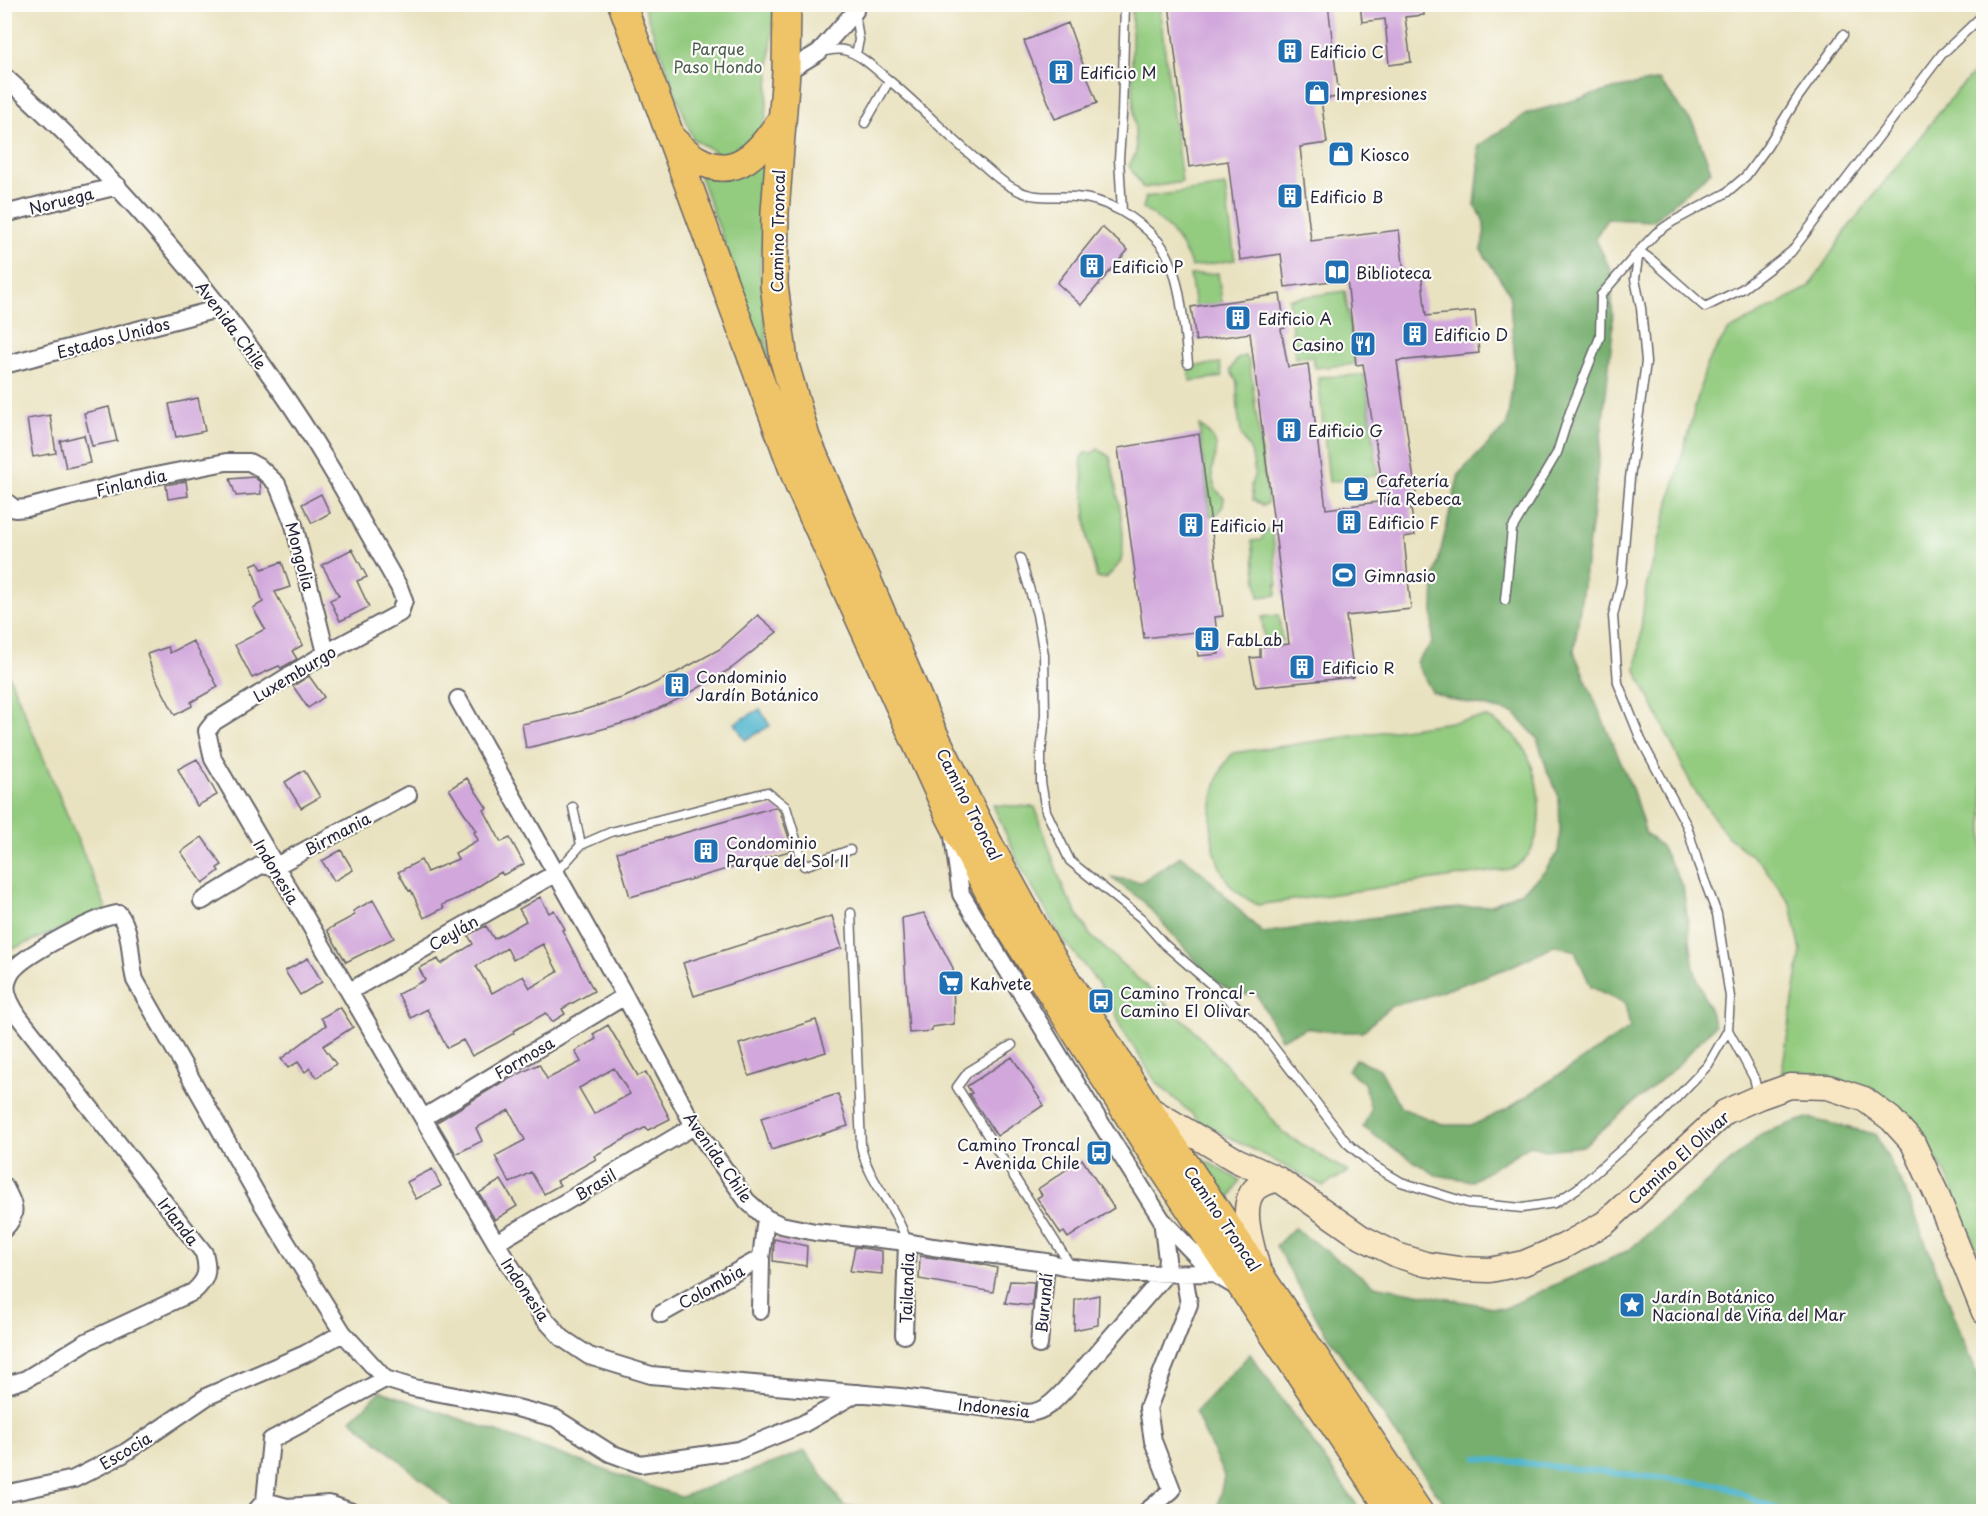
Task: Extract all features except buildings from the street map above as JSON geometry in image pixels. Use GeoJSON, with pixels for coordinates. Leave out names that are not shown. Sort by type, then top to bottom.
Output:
{"type":"FeatureCollection","features":[{"type":"Feature","properties":{"kind":"main road","name":"Camino Troncal"},"geometry":{"type":"LineString","coordinates":[[622,4],[799,486],[949,815],[996,908],[1149,1148],[1251,1280],[1419,1512]]}},
{"type":"Feature","properties":{"kind":"main road","name":"Camino Troncal"},"geometry":{"type":"LineString","coordinates":[[787,4],[786,72],[775,212],[774,285],[784,361],[806,437],[931,728],[990,846],[1046,948],[1148,1108],[1392,1512]]}},
{"type":"Feature","properties":{"kind":"main road"},"geometry":{"type":"LineString","coordinates":[[671,138],[696,160],[720,166],[732,165],[744,161],[762,148],[782,119]]}},
{"type":"Feature","properties":{"kind":"main road","name":"Camino El Olivar"},"geometry":{"type":"LineString","coordinates":[[1148,1108],[1236,1160],[1278,1179],[1361,1237],[1397,1255],[1437,1266],[1490,1270],[1524,1263],[1564,1246],[1605,1222],[1725,1112],[1790,1086],[1828,1087],[1864,1099],[1891,1119],[1913,1143],[1936,1193],[1983,1312]]}},
{"type":"Feature","properties":{"kind":"main road"},"geometry":{"type":"LineString","coordinates":[[1251,1280],[1246,1214],[1248,1201],[1256,1188],[1278,1179]]}},
{"type":"Feature","properties":{"kind":"street"},"geometry":{"type":"LineString","coordinates":[[786,72],[819,52],[854,8]]}},
{"type":"Feature","properties":{"kind":"street","name":"Avenida Chile"},"geometry":{"type":"LineString","coordinates":[[4,76],[118,186],[221,309],[278,386],[331,468],[399,587],[404,600],[400,613]]}},
{"type":"Feature","properties":{"kind":"street","name":"Noruega"},"geometry":{"type":"LineString","coordinates":[[4,214],[118,186]]}},
{"type":"Feature","properties":{"kind":"street","name":"Estados Unidos"},"geometry":{"type":"LineString","coordinates":[[4,365],[221,309]]}},
{"type":"Feature","properties":{"kind":"street","name":"Finlandia"},"geometry":{"type":"LineString","coordinates":[[4,500],[15,509],[27,508],[135,480],[226,462],[249,462],[260,468]]}},
{"type":"Feature","properties":{"kind":"street","name":"Mongolia"},"geometry":{"type":"LineString","coordinates":[[260,468],[278,484],[294,525],[326,652]]}},
{"type":"Feature","properties":{"kind":"street","name":"Luxemburgo"},"geometry":{"type":"LineString","coordinates":[[209,748],[207,731],[214,722],[326,652],[400,613]]}},
{"type":"Feature","properties":{"kind":"street","name":"Avenida Chile"},"geometry":{"type":"LineString","coordinates":[[458,699],[625,996],[694,1126],[747,1201],[766,1218],[781,1225],[815,1232],[907,1242],[1046,1262],[1072,1268],[1165,1275],[1213,1273]]}},
{"type":"Feature","properties":{"kind":"street","name":"Indonesia"},"geometry":{"type":"LineString","coordinates":[[209,748],[274,867],[350,991],[495,1243],[542,1316],[562,1338],[589,1356],[651,1375],[900,1397],[1028,1413],[1038,1412],[1055,1401],[1165,1275]]}},
{"type":"Feature","properties":{"kind":"street","name":"Birmania"},"geometry":{"type":"LineString","coordinates":[[202,901],[261,866],[274,867],[408,795]]}},
{"type":"Feature","properties":{"kind":"street","name":"Camino Troncal"},"geometry":{"type":"LineString","coordinates":[[949,815],[961,894],[1162,1220],[1213,1273]]}},
{"type":"Feature","properties":{"kind":"street","name":"Ceylán"},"geometry":{"type":"LineString","coordinates":[[350,991],[556,873]]}},
{"type":"Feature","properties":{"kind":"street","name":"Irlanda"},"geometry":{"type":"LineString","coordinates":[[4,1386],[26,1379],[86,1342],[193,1292],[203,1283],[207,1273],[204,1253],[13,1009],[6,990],[7,982],[16,967],[49,945],[112,914],[119,914],[128,932],[130,964],[135,980],[263,1205],[344,1333]]}},
{"type":"Feature","properties":{"kind":"street","name":"Formosa"},"geometry":{"type":"LineString","coordinates":[[423,1118],[625,996]]}},
{"type":"Feature","properties":{"kind":"street","name":"Brasil"},"geometry":{"type":"LineString","coordinates":[[495,1243],[694,1126]]}},
{"type":"Feature","properties":{"kind":"street"},"geometry":{"type":"LineString","coordinates":[[4,1185],[15,1207],[14,1218],[4,1228]]}},
{"type":"Feature","properties":{"kind":"street"},"geometry":{"type":"LineString","coordinates":[[760,1311],[761,1258],[766,1218]]}},
{"type":"Feature","properties":{"kind":"street","name":"Camino Troncal"},"geometry":{"type":"LineString","coordinates":[[1162,1220],[1167,1259],[1165,1275]]}},
{"type":"Feature","properties":{"kind":"street","name":"Tailandia"},"geometry":{"type":"LineString","coordinates":[[904,1335],[907,1242]]}},
{"type":"Feature","properties":{"kind":"street","name":"Colombia"},"geometry":{"type":"LineString","coordinates":[[661,1314],[761,1258]]}},
{"type":"Feature","properties":{"kind":"street","name":"Burundí"},"geometry":{"type":"LineString","coordinates":[[1039,1345],[1046,1262]]}},
{"type":"Feature","properties":{"kind":"street"},"geometry":{"type":"LineString","coordinates":[[1213,1273],[1251,1280]]}},
{"type":"Feature","properties":{"kind":"street"},"geometry":{"type":"LineString","coordinates":[[1146,1512],[1172,1490],[1154,1441],[1148,1408],[1189,1304],[1184,1275]]}},
{"type":"Feature","properties":{"kind":"street"},"geometry":{"type":"LineString","coordinates":[[344,1333],[385,1379],[414,1388],[513,1407],[555,1418],[610,1453],[640,1464],[739,1450],[803,1424],[857,1393]]}},
{"type":"Feature","properties":{"kind":"street","name":"Escocia"},"geometry":{"type":"LineString","coordinates":[[4,1494],[74,1479],[123,1454],[208,1396],[305,1354],[344,1333]]}},
{"type":"Feature","properties":{"kind":"street"},"geometry":{"type":"LineString","coordinates":[[352,1512],[328,1508],[260,1506],[271,1440],[385,1379]]}},
{"type":"Feature","properties":{"kind":"lane"},"geometry":{"type":"LineString","coordinates":[[1122,211],[1119,159],[1125,4]]}},
{"type":"Feature","properties":{"kind":"lane"},"geometry":{"type":"LineString","coordinates":[[854,8],[859,40],[856,54]]}},
{"type":"Feature","properties":{"kind":"lane"},"geometry":{"type":"LineString","coordinates":[[1639,251],[1705,307],[1742,289],[1791,252],[1942,54],[1983,14]]}},
{"type":"Feature","properties":{"kind":"lane"},"geometry":{"type":"LineString","coordinates":[[1504,600],[1512,529],[1557,453],[1570,412],[1600,337],[1601,295],[1639,251],[1664,228],[1726,193],[1746,176],[1796,100],[1843,35]]}},
{"type":"Feature","properties":{"kind":"lane"},"geometry":{"type":"LineString","coordinates":[[819,52],[841,49],[856,54],[907,95],[961,148],[1004,183],[1018,191],[1035,196],[1076,197],[1102,201],[1122,211],[1155,238],[1166,250],[1174,270],[1188,363]]}},
{"type":"Feature","properties":{"kind":"lane"},"geometry":{"type":"LineString","coordinates":[[865,123],[889,81]]}},
{"type":"Feature","properties":{"kind":"lane"},"geometry":{"type":"LineString","coordinates":[[1020,558],[1037,614],[1044,655],[1045,715],[1041,782],[1046,811],[1070,861],[1141,918],[1164,944],[1235,1005],[1261,1031],[1347,1143],[1374,1166],[1401,1182],[1468,1203],[1522,1208],[1555,1203],[1578,1188],[1659,1116],[1707,1065],[1728,1030],[1730,997],[1717,914],[1687,826],[1641,740],[1618,683],[1613,616],[1621,583],[1631,467],[1646,362],[1641,308],[1635,279],[1639,251]]}},
{"type":"Feature","properties":{"kind":"lane"},"geometry":{"type":"LineString","coordinates":[[556,873],[581,844],[611,832],[767,792],[786,807],[804,866],[850,850]]}},
{"type":"Feature","properties":{"kind":"lane"},"geometry":{"type":"LineString","coordinates":[[573,807],[581,844]]}},
{"type":"Feature","properties":{"kind":"lane"},"geometry":{"type":"LineString","coordinates":[[851,913],[852,980],[861,1146],[869,1173],[894,1212],[907,1242]]}},
{"type":"Feature","properties":{"kind":"lane"},"geometry":{"type":"LineString","coordinates":[[1728,1030],[1754,1078],[1759,1097]]}},
{"type":"Feature","properties":{"kind":"lane"},"geometry":{"type":"LineString","coordinates":[[1012,1045],[968,1072],[957,1088],[1072,1268]]}},
{"type":"Feature","properties":{"kind":"green space","name":"Parque Paso Hondo"},"geometry":{"type":"Polygon","coordinates":[[[643,5],[774,5],[766,118],[757,133],[743,147],[720,155],[693,139],[643,5]]]}},
{"type":"Feature","properties":{"kind":"green space"},"geometry":{"type":"Polygon","coordinates":[[[1132,5],[1159,5],[1182,182],[1143,188],[1129,166],[1136,153],[1132,5]]]}},
{"type":"Feature","properties":{"kind":"green space"},"geometry":{"type":"Polygon","coordinates":[[[1983,63],[1983,1266],[1946,1174],[1907,1116],[1840,1080],[1781,1077],[1801,951],[1791,905],[1762,864],[1727,836],[1693,788],[1636,670],[1646,588],[1707,363],[1728,331],[1809,287],[1847,229],[1954,94],[1983,63]]]}},
{"type":"Feature","properties":{"kind":"green space"},"geometry":{"type":"Polygon","coordinates":[[[1659,80],[1694,125],[1711,171],[1653,221],[1607,219],[1595,238],[1611,271],[1613,329],[1592,519],[1574,652],[1633,791],[1646,834],[1660,845],[1683,886],[1694,969],[1715,1025],[1675,1068],[1583,1146],[1545,1150],[1530,1145],[1472,1181],[1436,1175],[1363,1127],[1371,1110],[1364,1083],[1348,1070],[1356,1059],[1380,1069],[1401,1108],[1445,1125],[1473,1125],[1509,1108],[1630,1028],[1625,1003],[1591,987],[1575,951],[1555,945],[1508,968],[1420,999],[1391,1006],[1362,1032],[1333,1032],[1306,1028],[1281,1039],[1256,993],[1239,996],[1212,979],[1143,901],[1110,877],[1141,882],[1181,856],[1203,874],[1263,933],[1406,913],[1492,905],[1524,890],[1544,872],[1558,852],[1559,797],[1548,773],[1537,738],[1514,713],[1451,699],[1432,692],[1416,662],[1432,643],[1434,579],[1459,474],[1507,425],[1515,362],[1509,292],[1481,250],[1484,227],[1482,217],[1475,206],[1479,168],[1478,146],[1528,113],[1614,89],[1659,80]]]}},
{"type":"Feature","properties":{"kind":"green space"},"geometry":{"type":"Polygon","coordinates":[[[770,156],[760,271],[769,365],[700,176],[744,174],[770,156]]]}},
{"type":"Feature","properties":{"kind":"green space"},"geometry":{"type":"Polygon","coordinates":[[[1225,186],[1235,260],[1192,267],[1183,248],[1172,233],[1160,220],[1143,208],[1146,197],[1225,186]]]}},
{"type":"Feature","properties":{"kind":"green space"},"geometry":{"type":"Polygon","coordinates":[[[1218,273],[1222,303],[1195,307],[1190,275],[1218,273]]]}},
{"type":"Feature","properties":{"kind":"green space"},"geometry":{"type":"Polygon","coordinates":[[[1345,291],[1355,364],[1315,368],[1312,356],[1295,358],[1289,299],[1345,291]]]}},
{"type":"Feature","properties":{"kind":"green space"},"geometry":{"type":"Polygon","coordinates":[[[1245,356],[1249,361],[1251,373],[1268,503],[1263,506],[1253,500],[1251,485],[1255,473],[1251,451],[1242,437],[1237,382],[1230,370],[1237,359],[1245,356]]]}},
{"type":"Feature","properties":{"kind":"green space"},"geometry":{"type":"Polygon","coordinates":[[[1220,363],[1222,377],[1190,381],[1188,367],[1220,363]]]}},
{"type":"Feature","properties":{"kind":"green space"},"geometry":{"type":"Polygon","coordinates":[[[1365,375],[1378,475],[1329,482],[1318,377],[1365,375]]]}},
{"type":"Feature","properties":{"kind":"green space"},"geometry":{"type":"Polygon","coordinates":[[[1199,425],[1215,442],[1216,455],[1212,477],[1216,488],[1224,498],[1223,506],[1215,516],[1210,516],[1199,425]]]}},
{"type":"Feature","properties":{"kind":"green space"},"geometry":{"type":"Polygon","coordinates":[[[1098,449],[1110,457],[1123,537],[1121,560],[1106,578],[1097,578],[1088,540],[1081,458],[1085,453],[1092,453],[1098,449]]]}},
{"type":"Feature","properties":{"kind":"green space"},"geometry":{"type":"Polygon","coordinates":[[[1272,528],[1277,595],[1259,597],[1252,541],[1261,540],[1265,531],[1272,528]]]}},
{"type":"Feature","properties":{"kind":"green space"},"geometry":{"type":"Polygon","coordinates":[[[1279,615],[1282,641],[1265,643],[1262,617],[1279,615]]]}},
{"type":"Feature","properties":{"kind":"green space"},"geometry":{"type":"Polygon","coordinates":[[[8,673],[107,910],[5,952],[4,674],[8,673]]]}},
{"type":"Feature","properties":{"kind":"green space"},"geometry":{"type":"Polygon","coordinates":[[[1486,717],[1515,736],[1522,745],[1529,758],[1538,793],[1538,831],[1532,847],[1523,860],[1510,869],[1258,905],[1235,890],[1223,873],[1212,838],[1211,819],[1217,782],[1223,766],[1233,753],[1486,717]]]}},
{"type":"Feature","properties":{"kind":"green space"},"geometry":{"type":"Polygon","coordinates":[[[993,805],[1035,807],[1064,891],[1090,935],[1189,1025],[1249,1090],[1283,1133],[1348,1172],[1323,1186],[1202,1123],[1156,1082],[1121,1028],[1115,1010],[1098,983],[1062,938],[1022,870],[993,805]]]}},
{"type":"Feature","properties":{"kind":"green space","name":"Jardín Botánico Nacional de Viña del Mar"},"geometry":{"type":"Polygon","coordinates":[[[1807,1118],[1875,1134],[1905,1190],[1983,1389],[1983,1511],[1449,1511],[1320,1324],[1276,1246],[1294,1228],[1374,1285],[1503,1309],[1629,1250],[1763,1133],[1807,1118]]]}},
{"type":"Feature","properties":{"kind":"green space"},"geometry":{"type":"Polygon","coordinates":[[[1195,1155],[1240,1180],[1228,1202],[1228,1201],[1195,1155]]]}},
{"type":"Feature","properties":{"kind":"green space"},"geometry":{"type":"Polygon","coordinates":[[[1250,1354],[1361,1511],[1217,1511],[1224,1476],[1195,1412],[1250,1354]]]}},
{"type":"Feature","properties":{"kind":"green space"},"geometry":{"type":"Polygon","coordinates":[[[381,1391],[681,1497],[805,1451],[844,1506],[940,1511],[458,1511],[351,1419],[381,1391]]]}},
{"type":"Feature","properties":{"kind":"water"},"geometry":{"type":"Polygon","coordinates":[[[760,709],[770,726],[745,740],[735,723],[760,709]]]}},
{"type":"Feature","properties":{"kind":"waterway"},"geometry":{"type":"LineString","coordinates":[[1477,1458],[1722,1485],[1782,1512]]}},
{"type":"Feature","properties":{"kind":"place","name":"Edificio C"},"geometry":{"type":"Point","coordinates":[1290,51]}},
{"type":"Feature","properties":{"kind":"place","name":"Edificio M"},"geometry":{"type":"Point","coordinates":[1061,72]}},
{"type":"Feature","properties":{"kind":"place","name":"Impresiones"},"geometry":{"type":"Point","coordinates":[1317,93]}},
{"type":"Feature","properties":{"kind":"place","name":"Kiosco"},"geometry":{"type":"Point","coordinates":[1341,154]}},
{"type":"Feature","properties":{"kind":"place","name":"Edificio B"},"geometry":{"type":"Point","coordinates":[1290,196]}},
{"type":"Feature","properties":{"kind":"place","name":"Edificio P"},"geometry":{"type":"Point","coordinates":[1092,266]}},
{"type":"Feature","properties":{"kind":"place","name":"Biblioteca"},"geometry":{"type":"Point","coordinates":[1337,272]}},
{"type":"Feature","properties":{"kind":"place","name":"Edificio A"},"geometry":{"type":"Point","coordinates":[1238,318]}},
{"type":"Feature","properties":{"kind":"place","name":"Edificio D"},"geometry":{"type":"Point","coordinates":[1415,334]}},
{"type":"Feature","properties":{"kind":"place","name":"Casino"},"geometry":{"type":"Point","coordinates":[1363,344]}},
{"type":"Feature","properties":{"kind":"place","name":"Edificio G"},"geometry":{"type":"Point","coordinates":[1289,430]}},
{"type":"Feature","properties":{"kind":"place","name":"Cafetería Tía Rebeca"},"geometry":{"type":"Point","coordinates":[1356,489]}},
{"type":"Feature","properties":{"kind":"place","name":"Edificio F"},"geometry":{"type":"Point","coordinates":[1349,522]}},
{"type":"Feature","properties":{"kind":"place","name":"Edificio H"},"geometry":{"type":"Point","coordinates":[1191,525]}},
{"type":"Feature","properties":{"kind":"place","name":"Gimnasio"},"geometry":{"type":"Point","coordinates":[1344,575]}},
{"type":"Feature","properties":{"kind":"place","name":"FabLab"},"geometry":{"type":"Point","coordinates":[1207,639]}},
{"type":"Feature","properties":{"kind":"place","name":"Edificio R"},"geometry":{"type":"Point","coordinates":[1302,667]}},
{"type":"Feature","properties":{"kind":"place","name":"Condominio Jardín Botánico"},"geometry":{"type":"Point","coordinates":[677,685]}},
{"type":"Feature","properties":{"kind":"place","name":"Condominio Parque del Sol II"},"geometry":{"type":"Point","coordinates":[706,851]}},
{"type":"Feature","properties":{"kind":"place","name":"Kahvete"},"geometry":{"type":"Point","coordinates":[951,983]}},
{"type":"Feature","properties":{"kind":"place","name":"Camino Troncal - Camino El Olivar"},"geometry":{"type":"Point","coordinates":[1101,1001]}},
{"type":"Feature","properties":{"kind":"place","name":"Camino Troncal - Avenida Chile"},"geometry":{"type":"Point","coordinates":[1099,1153]}},
{"type":"Feature","properties":{"kind":"place","name":"Jardín Botánico Nacional de Viña del Mar"},"geometry":{"type":"Point","coordinates":[1632,1305]}}]}
